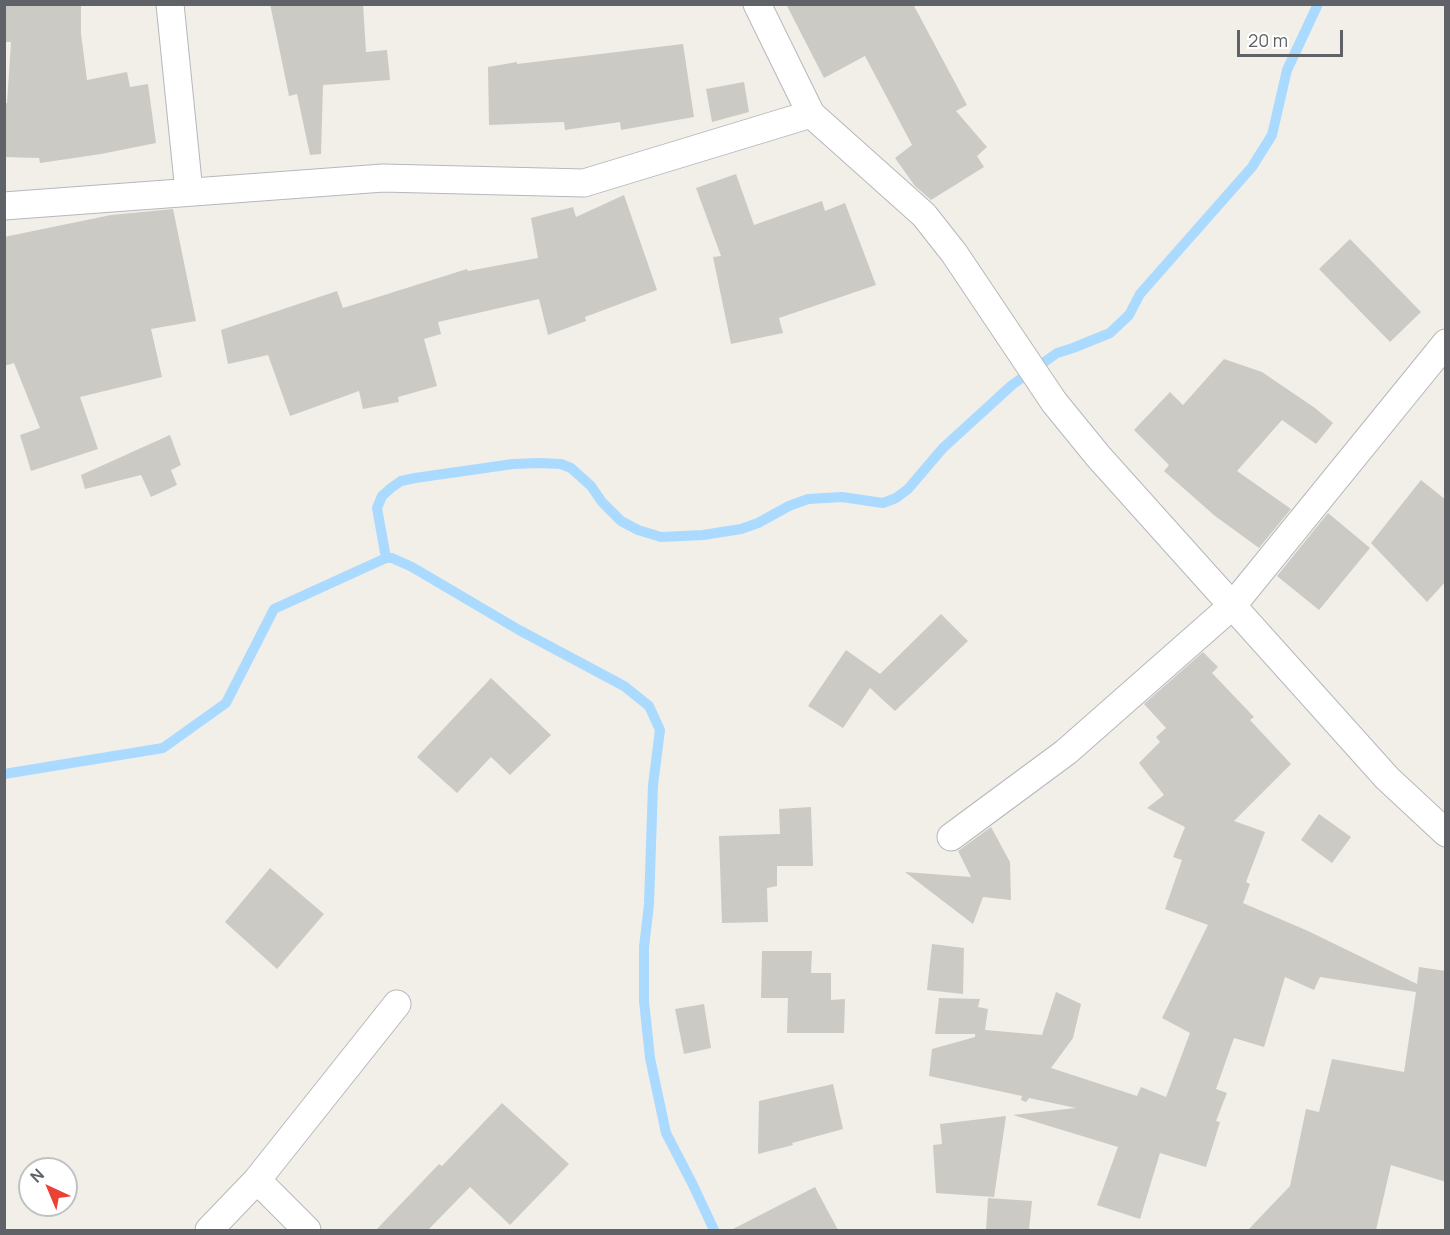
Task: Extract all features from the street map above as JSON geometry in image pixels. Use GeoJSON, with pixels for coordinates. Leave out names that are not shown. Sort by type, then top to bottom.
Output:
{"type":"FeatureCollection","features":[{"type":"Feature","properties":{"kind":"street"},"geometry":{"type":"LineString","coordinates":[[170,4],[189,192]]}},
{"type":"Feature","properties":{"kind":"street"},"geometry":{"type":"LineString","coordinates":[[757,4],[811,114],[924,215],[954,252],[1054,402],[1098,456],[1387,778],[1446,833]]}},
{"type":"Feature","properties":{"kind":"street"},"geometry":{"type":"LineString","coordinates":[[4,206],[383,178],[584,183],[811,114]]}},
{"type":"Feature","properties":{"kind":"street"},"geometry":{"type":"LineString","coordinates":[[951,837],[1066,752],[1233,605],[1446,343]]}},
{"type":"Feature","properties":{"kind":"street"},"geometry":{"type":"LineString","coordinates":[[209,1230],[257,1180],[397,1004]]}},
{"type":"Feature","properties":{"kind":"street"},"geometry":{"type":"LineString","coordinates":[[257,1180],[307,1230]]}},
{"type":"Feature","properties":{"kind":"building"},"geometry":{"type":"Polygon","coordinates":[[[4,4],[81,4],[81,34],[87,80],[127,72],[130,87],[148,84],[156,143],[40,163],[39,158],[4,157],[4,103],[7,103],[11,42],[4,42],[4,4]]]}},
{"type":"Feature","properties":{"kind":"building"},"geometry":{"type":"Polygon","coordinates":[[[270,4],[363,4],[366,52],[387,50],[390,80],[323,85],[321,154],[310,155],[297,94],[289,96],[270,4]]]}},
{"type":"Feature","properties":{"kind":"building"},"geometry":{"type":"Polygon","coordinates":[[[786,4],[913,4],[967,105],[956,111],[987,147],[977,156],[984,167],[931,200],[915,186],[895,158],[912,145],[865,56],[824,78],[786,4]]]}},
{"type":"Feature","properties":{"kind":"building"},"geometry":{"type":"Polygon","coordinates":[[[683,44],[694,117],[621,130],[620,122],[565,130],[564,122],[489,125],[488,67],[683,44]]]}},
{"type":"Feature","properties":{"kind":"building"},"geometry":{"type":"Polygon","coordinates":[[[744,82],[749,112],[712,122],[706,89],[744,82]]]}},
{"type":"Feature","properties":{"kind":"building"},"geometry":{"type":"Polygon","coordinates":[[[736,174],[754,225],[822,201],[825,211],[845,203],[876,285],[779,318],[783,333],[731,344],[713,257],[721,256],[696,188],[736,174]]]}},
{"type":"Feature","properties":{"kind":"building"},"geometry":{"type":"Polygon","coordinates":[[[624,195],[657,290],[585,317],[586,321],[548,335],[539,299],[438,322],[441,334],[424,339],[437,386],[398,397],[399,402],[363,409],[359,391],[290,416],[268,355],[228,364],[221,330],[337,291],[343,308],[467,269],[468,271],[538,258],[531,218],[573,207],[576,217],[624,195]]]}},
{"type":"Feature","properties":{"kind":"building"},"geometry":{"type":"Polygon","coordinates":[[[173,209],[196,321],[151,329],[162,377],[80,397],[98,449],[31,471],[20,435],[40,428],[14,363],[4,366],[4,237],[111,215],[173,209]]]}},
{"type":"Feature","properties":{"kind":"building"},"geometry":{"type":"Polygon","coordinates":[[[1350,239],[1421,312],[1390,342],[1319,269],[1350,239]]]}},
{"type":"Feature","properties":{"kind":"building"},"geometry":{"type":"Polygon","coordinates":[[[1224,359],[1262,372],[1333,423],[1316,444],[1282,420],[1237,471],[1291,509],[1259,548],[1215,516],[1164,471],[1169,465],[1134,430],[1170,392],[1183,405],[1224,359]]]}},
{"type":"Feature","properties":{"kind":"building"},"geometry":{"type":"Polygon","coordinates":[[[170,435],[181,465],[171,470],[177,485],[151,497],[141,475],[85,489],[81,475],[170,435]]]}},
{"type":"Feature","properties":{"kind":"building"},"geometry":{"type":"Polygon","coordinates":[[[1421,480],[1446,500],[1446,581],[1427,602],[1371,543],[1421,480]]]}},
{"type":"Feature","properties":{"kind":"building"},"geometry":{"type":"Polygon","coordinates":[[[1328,513],[1370,548],[1319,610],[1277,576],[1328,513]]]}},
{"type":"Feature","properties":{"kind":"building"},"geometry":{"type":"Polygon","coordinates":[[[941,614],[968,641],[895,711],[870,688],[843,728],[808,706],[846,650],[880,674],[941,614]]]}},
{"type":"Feature","properties":{"kind":"building"},"geometry":{"type":"Polygon","coordinates":[[[1203,652],[1218,667],[1212,673],[1254,717],[1250,720],[1291,764],[1234,821],[1265,832],[1246,882],[1250,884],[1243,903],[1308,931],[1417,984],[1419,967],[1446,971],[1446,1182],[1391,1165],[1376,1230],[1248,1230],[1290,1186],[1306,1109],[1319,1112],[1332,1059],[1404,1072],[1416,992],[1320,977],[1314,990],[1285,977],[1264,1047],[1234,1038],[1216,1089],[1227,1093],[1216,1121],[1220,1122],[1206,1167],[1160,1153],[1140,1219],[1097,1205],[1118,1147],[1013,1115],[1076,1108],[1029,1098],[1026,1102],[1021,1100],[1022,1096],[929,1076],[932,1049],[975,1037],[975,1034],[935,1034],[939,998],[980,999],[978,1007],[988,1009],[985,1030],[1042,1035],[1056,992],[1081,1004],[1073,1038],[1051,1068],[1137,1096],[1141,1087],[1166,1097],[1190,1033],[1162,1018],[1208,925],[1165,909],[1182,860],[1173,857],[1185,827],[1147,808],[1164,795],[1139,763],[1160,742],[1156,737],[1166,728],[1144,704],[1203,652]]]}},
{"type":"Feature","properties":{"kind":"building"},"geometry":{"type":"Polygon","coordinates":[[[491,678],[551,735],[510,775],[491,757],[457,793],[417,757],[491,678]]]}},
{"type":"Feature","properties":{"kind":"building"},"geometry":{"type":"Polygon","coordinates":[[[811,807],[813,866],[777,866],[777,886],[767,888],[768,922],[722,923],[719,836],[780,834],[779,809],[811,807]]]}},
{"type":"Feature","properties":{"kind":"building"},"geometry":{"type":"Polygon","coordinates":[[[1319,814],[1351,837],[1332,863],[1301,840],[1319,814]]]}},
{"type":"Feature","properties":{"kind":"building"},"geometry":{"type":"Polygon","coordinates":[[[991,827],[1010,862],[1011,900],[983,897],[973,924],[905,872],[971,877],[958,851],[991,827]]]}},
{"type":"Feature","properties":{"kind":"building"},"geometry":{"type":"Polygon","coordinates":[[[270,868],[324,914],[277,969],[225,922],[270,868]]]}},
{"type":"Feature","properties":{"kind":"building"},"geometry":{"type":"Polygon","coordinates":[[[932,944],[964,948],[963,994],[927,990],[932,944]]]}},
{"type":"Feature","properties":{"kind":"building"},"geometry":{"type":"Polygon","coordinates":[[[762,951],[812,951],[811,973],[831,973],[831,1000],[845,999],[844,1033],[787,1033],[788,998],[761,998],[762,951]]]}},
{"type":"Feature","properties":{"kind":"building"},"geometry":{"type":"Polygon","coordinates":[[[704,1004],[711,1048],[684,1054],[675,1009],[704,1004]]]}},
{"type":"Feature","properties":{"kind":"building"},"geometry":{"type":"Polygon","coordinates":[[[833,1084],[843,1129],[758,1154],[759,1101],[833,1084]]]}},
{"type":"Feature","properties":{"kind":"building"},"geometry":{"type":"Polygon","coordinates":[[[502,1103],[569,1164],[510,1225],[470,1187],[428,1230],[376,1230],[439,1164],[442,1166],[502,1103]]]}},
{"type":"Feature","properties":{"kind":"building"},"geometry":{"type":"Polygon","coordinates":[[[1006,1116],[994,1197],[936,1193],[933,1145],[942,1144],[940,1124],[1006,1116]]]}},
{"type":"Feature","properties":{"kind":"building"},"geometry":{"type":"Polygon","coordinates":[[[815,1187],[838,1230],[731,1230],[815,1187]]]}},
{"type":"Feature","properties":{"kind":"building"},"geometry":{"type":"Polygon","coordinates":[[[988,1198],[1032,1201],[1029,1230],[986,1230],[988,1198]]]}},
{"type":"Feature","properties":{"kind":"waterway"},"geometry":{"type":"LineString","coordinates":[[386,558],[377,508],[382,496],[391,488],[401,481],[415,478],[513,464],[561,464],[571,468],[591,486],[602,502],[621,521],[638,530],[661,537],[703,535],[741,529],[808,499],[842,497],[883,503],[896,498],[908,489],[943,448],[1012,385],[1057,353],[1110,333],[1129,315],[1140,294],[1252,167],[1272,135],[1287,70],[1318,4]]}},
{"type":"Feature","properties":{"kind":"waterway"},"geometry":{"type":"LineString","coordinates":[[4,774],[163,748],[226,703],[274,609],[386,558],[392,558],[412,567],[519,630],[624,686],[649,706],[660,730],[653,785],[649,904],[644,947],[644,1001],[650,1058],[666,1133],[714,1230]]}}]}
